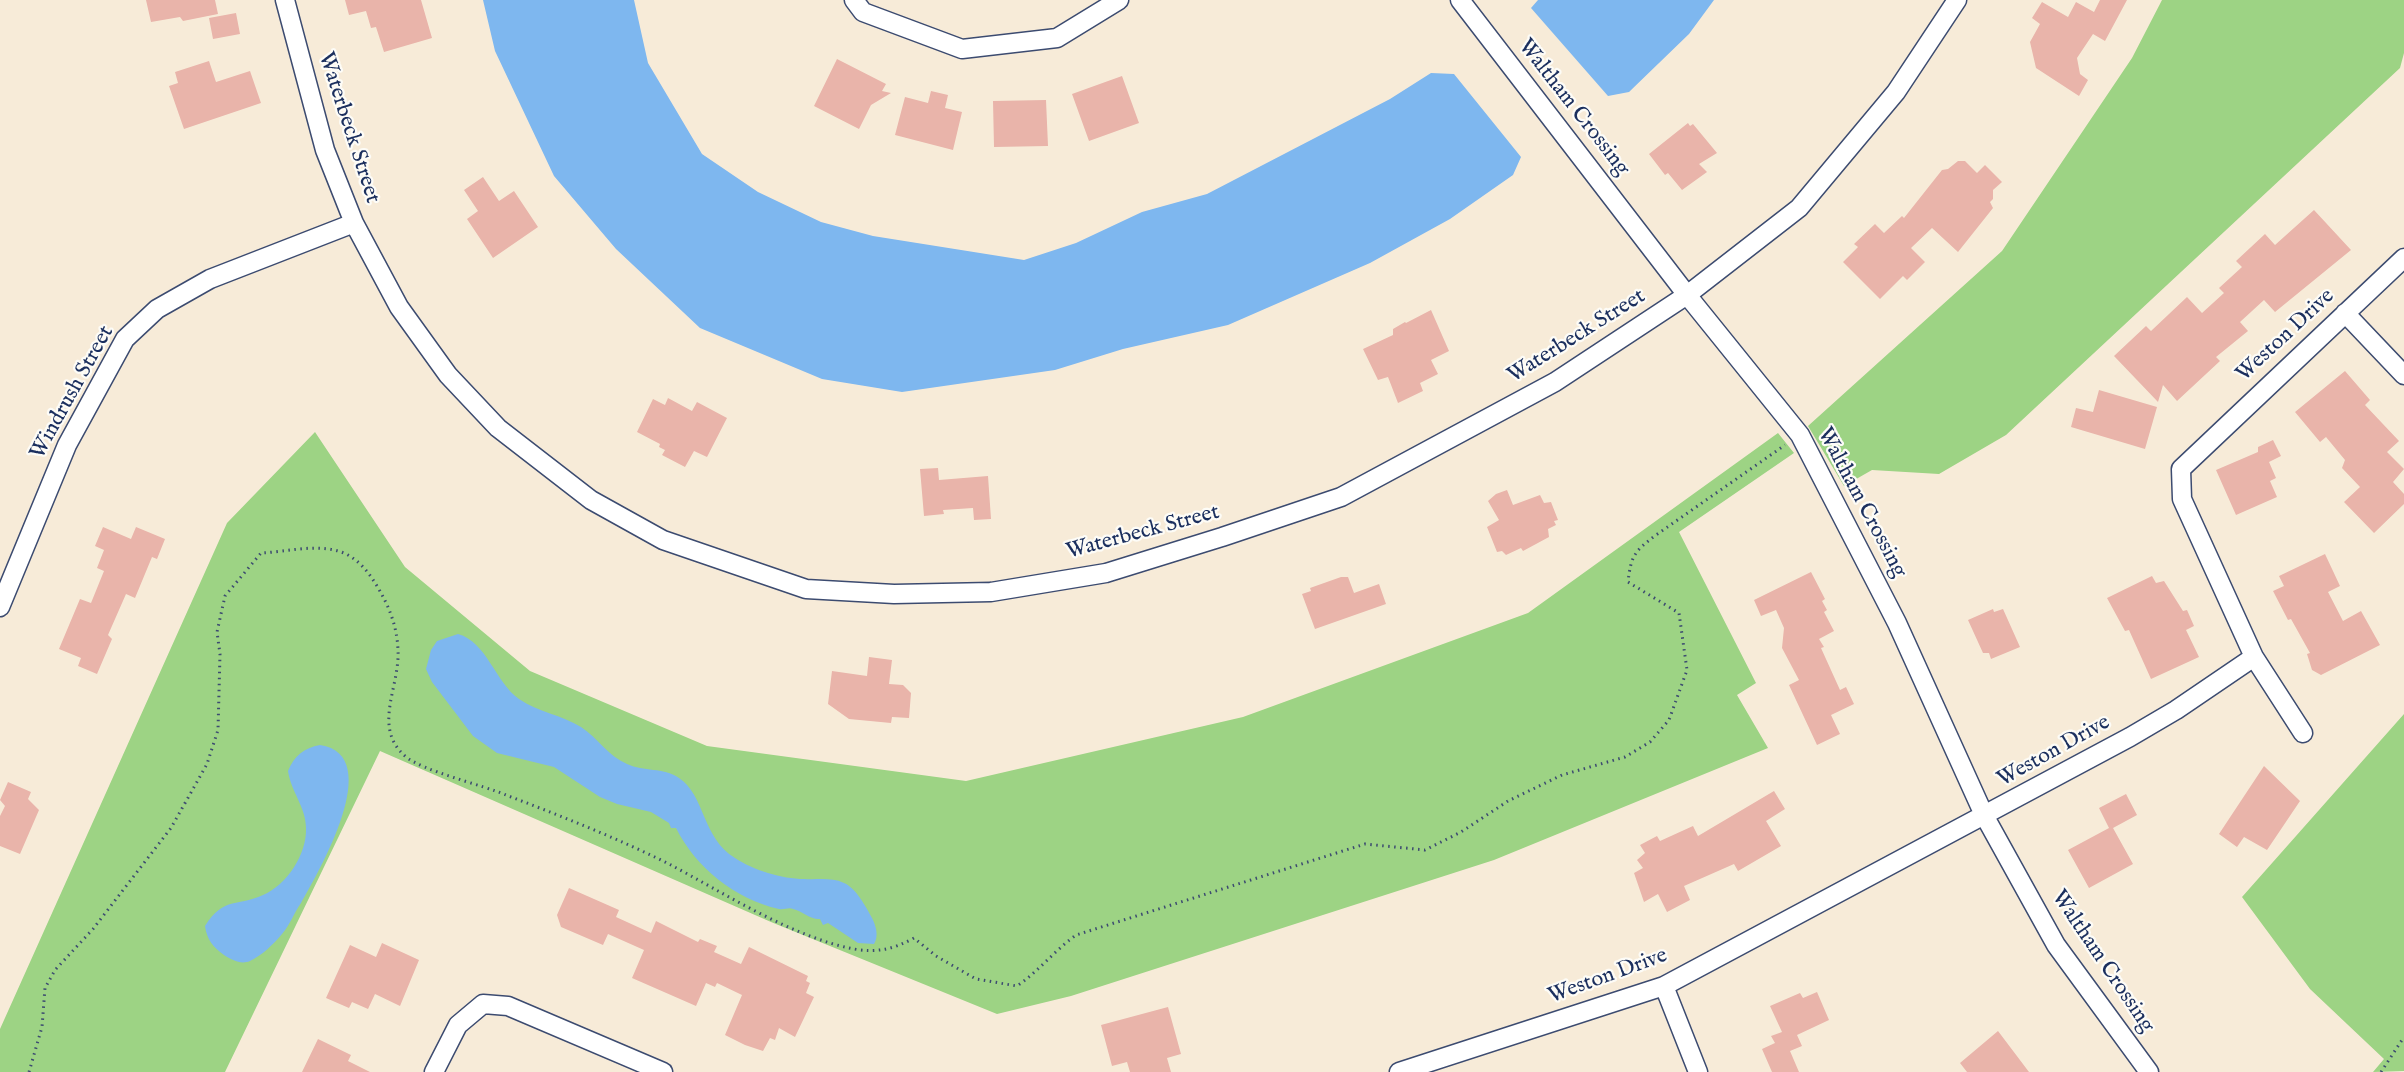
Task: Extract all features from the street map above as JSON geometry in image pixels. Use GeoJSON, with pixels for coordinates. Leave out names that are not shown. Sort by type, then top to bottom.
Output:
{"type":"FeatureCollection","features":[{"type":"Feature","properties":{"kind":"street","name":"Waterbeck Street"},"geometry":{"type":"LineString","coordinates":[[285,0],[325,150],[354,223],[399,307],[448,375],[498,428],[591,500],[663,540],[806,589],[894,594],[991,592],[1106,573],[1222,537],[1341,497],[1555,382],[1687,295],[1799,208],[1896,92],[1957,0]]}},
{"type":"Feature","properties":{"kind":"street"},"geometry":{"type":"LineString","coordinates":[[854,0],[863,12],[962,49],[1057,38],[1119,0]]}},
{"type":"Feature","properties":{"kind":"street","name":"Waltham Crossing"},"geometry":{"type":"LineString","coordinates":[[1460,0],[1687,295],[1800,435],[1897,624],[1984,815],[2056,945],[2150,1072]]}},
{"type":"Feature","properties":{"kind":"street","name":"Windrush Street"},"geometry":{"type":"LineString","coordinates":[[0,607],[67,445],[125,339],[157,309],[210,279],[354,223]]}},
{"type":"Feature","properties":{"kind":"street","name":"Weston Drive"},"geometry":{"type":"LineString","coordinates":[[1399,1072],[1664,986],[2176,711],[2254,657],[2181,499],[2181,468],[2404,258]]}},
{"type":"Feature","properties":{"kind":"street"},"geometry":{"type":"LineString","coordinates":[[2345,313],[2404,375]]}},
{"type":"Feature","properties":{"kind":"street"},"geometry":{"type":"LineString","coordinates":[[2254,657],[2302,733]]}},
{"type":"Feature","properties":{"kind":"street"},"geometry":{"type":"LineString","coordinates":[[1664,986],[1698,1072]]}},
{"type":"Feature","properties":{"kind":"street"},"geometry":{"type":"LineString","coordinates":[[434,1072],[458,1025],[483,1004],[508,1006],[663,1072]]}},
{"type":"Feature","properties":{"kind":"path"},"geometry":{"type":"LineString","coordinates":[[29,1072],[42,1027],[45,988],[50,979],[171,828],[207,764],[218,730],[220,654],[217,632],[225,596],[243,570],[261,553],[320,548],[345,554],[367,570],[388,603],[395,627],[398,651],[388,726],[392,743],[407,759],[506,794],[607,836],[668,864],[723,895],[805,932],[852,948],[874,951],[896,948],[914,938],[936,956],[976,979],[1017,986],[1035,974],[1053,951],[1076,934],[1365,844],[1425,850],[1461,832],[1508,801],[1562,775],[1625,757],[1650,742],[1669,720],[1687,670],[1679,613],[1628,582],[1631,560],[1638,549],[1656,535],[1800,435]]}},
{"type":"Feature","properties":{"kind":"path"},"geometry":{"type":"LineString","coordinates":[[2382,1072],[2404,1037]]}},
{"type":"Feature","properties":{"kind":"green space"},"geometry":{"type":"Polygon","coordinates":[[[2162,0],[2404,0],[2404,53],[2400,68],[2006,435],[1939,474],[1872,470],[1844,486],[1808,426],[2002,251],[2132,58],[2162,0]]]}},
{"type":"Feature","properties":{"kind":"green space"},"geometry":{"type":"Polygon","coordinates":[[[315,432],[405,567],[530,671],[707,746],[966,781],[1243,717],[1528,613],[1778,433],[1794,453],[1679,532],[1756,683],[1737,695],[1768,748],[1494,860],[1071,996],[997,1014],[771,922],[380,751],[225,1072],[0,1072],[0,1029],[227,523],[315,432]]]}},
{"type":"Feature","properties":{"kind":"green space"},"geometry":{"type":"Polygon","coordinates":[[[2404,714],[2404,1071],[2373,1072],[2384,1059],[2310,989],[2242,897],[2404,714]]]}},
{"type":"Feature","properties":{"kind":"water"},"geometry":{"type":"Polygon","coordinates":[[[483,0],[634,0],[648,63],[702,154],[758,192],[821,222],[873,236],[1024,260],[1076,243],[1142,212],[1207,194],[1390,99],[1431,73],[1454,74],[1521,157],[1513,175],[1450,219],[1370,263],[1228,325],[1123,349],[1055,370],[902,392],[822,379],[700,328],[616,249],[554,176],[495,51],[483,0]]]}},
{"type":"Feature","properties":{"kind":"water"},"geometry":{"type":"Polygon","coordinates":[[[1538,0],[1714,0],[1689,34],[1629,92],[1608,96],[1531,8],[1538,0]]]}},
{"type":"Feature","properties":{"kind":"water"},"geometry":{"type":"Polygon","coordinates":[[[458,634],[468,638],[476,645],[503,683],[519,699],[581,727],[620,761],[640,768],[667,772],[688,785],[716,839],[724,850],[735,858],[777,876],[834,880],[848,885],[860,898],[873,921],[877,934],[874,944],[858,943],[828,923],[823,925],[820,919],[796,910],[779,909],[747,898],[718,880],[694,856],[676,828],[671,828],[669,823],[651,812],[617,804],[600,797],[554,767],[497,753],[473,736],[432,682],[426,669],[431,650],[437,641],[458,634]]]}},
{"type":"Feature","properties":{"kind":"water"},"geometry":{"type":"Polygon","coordinates":[[[320,745],[339,753],[348,770],[348,791],[332,842],[321,867],[282,934],[254,959],[243,962],[233,960],[214,946],[207,935],[205,926],[218,910],[225,906],[254,899],[272,890],[294,867],[303,848],[306,828],[304,813],[288,771],[300,754],[320,745]]]}},
{"type":"Feature","properties":{"kind":"building"},"geometry":{"type":"Polygon","coordinates":[[[146,0],[215,0],[218,14],[183,21],[180,17],[151,22],[146,0]]]}},
{"type":"Feature","properties":{"kind":"building"},"geometry":{"type":"Polygon","coordinates":[[[345,0],[421,0],[432,38],[384,52],[376,27],[371,28],[366,11],[349,15],[345,0]]]}},
{"type":"Feature","properties":{"kind":"building"},"geometry":{"type":"Polygon","coordinates":[[[2100,0],[2127,0],[2105,41],[2093,34],[2077,58],[2080,74],[2088,80],[2079,96],[2036,68],[2030,42],[2040,24],[2032,18],[2042,2],[2068,17],[2076,2],[2094,12],[2100,0]]]}},
{"type":"Feature","properties":{"kind":"building"},"geometry":{"type":"Polygon","coordinates":[[[236,13],[240,34],[213,39],[209,18],[236,13]]]}},
{"type":"Feature","properties":{"kind":"building"},"geometry":{"type":"Polygon","coordinates":[[[837,59],[886,84],[882,91],[891,93],[871,105],[859,129],[814,106],[837,59]]]}},
{"type":"Feature","properties":{"kind":"building"},"geometry":{"type":"Polygon","coordinates":[[[209,61],[216,82],[250,71],[261,103],[184,129],[169,86],[178,83],[175,72],[209,61]]]}},
{"type":"Feature","properties":{"kind":"building"},"geometry":{"type":"Polygon","coordinates":[[[1122,76],[1139,123],[1089,141],[1072,94],[1122,76]]]}},
{"type":"Feature","properties":{"kind":"building"},"geometry":{"type":"Polygon","coordinates":[[[931,91],[948,95],[945,108],[962,112],[953,150],[895,135],[905,97],[928,103],[931,91]]]}},
{"type":"Feature","properties":{"kind":"building"},"geometry":{"type":"Polygon","coordinates":[[[1046,100],[1048,146],[994,147],[993,101],[1046,100]]]}},
{"type":"Feature","properties":{"kind":"building"},"geometry":{"type":"Polygon","coordinates":[[[1688,123],[1690,126],[1693,124],[1717,153],[1699,164],[1707,172],[1682,190],[1668,173],[1665,175],[1649,154],[1688,123]]]}},
{"type":"Feature","properties":{"kind":"building"},"geometry":{"type":"Polygon","coordinates":[[[1958,161],[1965,161],[1977,173],[1985,165],[2002,182],[1993,190],[1993,199],[1990,202],[1993,208],[1958,252],[1932,228],[1911,248],[1925,262],[1907,280],[1903,276],[1880,299],[1843,262],[1858,247],[1854,244],[1875,224],[1884,233],[1902,216],[1904,218],[1942,170],[1948,169],[1958,161]]]}},
{"type":"Feature","properties":{"kind":"building"},"geometry":{"type":"Polygon","coordinates":[[[483,177],[499,201],[514,191],[538,227],[493,258],[467,219],[478,211],[464,190],[483,177]]]}},
{"type":"Feature","properties":{"kind":"building"},"geometry":{"type":"Polygon","coordinates":[[[2314,210],[2351,250],[2275,312],[2264,300],[2240,322],[2248,331],[2216,357],[2220,361],[2177,401],[2163,385],[2158,402],[2114,356],[2146,326],[2151,331],[2187,297],[2202,313],[2224,293],[2219,288],[2242,267],[2236,261],[2265,234],[2275,245],[2314,210]]]}},
{"type":"Feature","properties":{"kind":"building"},"geometry":{"type":"Polygon","coordinates":[[[1431,310],[1449,351],[1431,360],[1438,374],[1420,383],[1423,391],[1398,403],[1388,377],[1378,380],[1363,349],[1393,335],[1393,329],[1431,310]]]}},
{"type":"Feature","properties":{"kind":"building"},"geometry":{"type":"Polygon","coordinates":[[[2345,371],[2370,400],[2365,405],[2399,441],[2387,452],[2404,469],[2393,482],[2404,494],[2404,504],[2374,533],[2344,502],[2360,487],[2342,468],[2345,460],[2326,437],[2320,442],[2295,412],[2345,371]]]}},
{"type":"Feature","properties":{"kind":"building"},"geometry":{"type":"Polygon","coordinates":[[[2099,390],[2157,407],[2145,449],[2071,427],[2076,408],[2093,412],[2099,390]]]}},
{"type":"Feature","properties":{"kind":"building"},"geometry":{"type":"Polygon","coordinates":[[[668,398],[692,411],[697,402],[727,418],[707,457],[694,451],[685,467],[662,455],[665,450],[659,447],[660,444],[637,432],[653,399],[665,405],[668,398]]]}},
{"type":"Feature","properties":{"kind":"building"},"geometry":{"type":"Polygon","coordinates":[[[2273,440],[2281,456],[2269,462],[2276,478],[2270,481],[2277,497],[2236,515],[2216,470],[2258,452],[2258,447],[2273,440]]]}},
{"type":"Feature","properties":{"kind":"building"},"geometry":{"type":"Polygon","coordinates":[[[938,468],[939,480],[988,476],[991,519],[974,520],[973,508],[943,510],[944,514],[924,516],[920,469],[938,468]]]}},
{"type":"Feature","properties":{"kind":"building"},"geometry":{"type":"Polygon","coordinates":[[[1507,490],[1513,505],[1540,495],[1544,503],[1551,502],[1558,520],[1554,521],[1556,525],[1548,529],[1549,537],[1523,551],[1521,548],[1506,555],[1502,551],[1497,552],[1487,527],[1499,520],[1488,501],[1496,494],[1507,490]]]}},
{"type":"Feature","properties":{"kind":"building"},"geometry":{"type":"Polygon","coordinates":[[[103,527],[131,539],[136,527],[165,539],[157,559],[152,557],[135,598],[126,594],[108,635],[112,639],[97,674],[78,666],[81,658],[59,649],[80,599],[91,603],[104,571],[97,568],[104,550],[95,546],[103,527]]]}},
{"type":"Feature","properties":{"kind":"building"},"geometry":{"type":"Polygon","coordinates":[[[2325,554],[2340,586],[2328,592],[2343,621],[2361,611],[2380,645],[2321,675],[2312,670],[2307,654],[2310,653],[2291,619],[2288,620],[2273,591],[2284,586],[2279,576],[2325,554]]]}},
{"type":"Feature","properties":{"kind":"building"},"geometry":{"type":"Polygon","coordinates":[[[1811,572],[1825,599],[1822,601],[1827,610],[1824,612],[1834,631],[1819,639],[1824,647],[1821,648],[1840,690],[1846,687],[1854,704],[1831,715],[1840,734],[1817,745],[1789,685],[1799,680],[1782,648],[1784,628],[1776,610],[1761,616],[1754,600],[1811,572]]]}},
{"type":"Feature","properties":{"kind":"building"},"geometry":{"type":"Polygon","coordinates":[[[2152,576],[2156,583],[2164,581],[2183,611],[2187,610],[2194,626],[2186,630],[2199,657],[2151,679],[2129,630],[2125,631],[2107,598],[2152,576]]]}},
{"type":"Feature","properties":{"kind":"building"},"geometry":{"type":"Polygon","coordinates":[[[1341,577],[1348,577],[1354,593],[1379,584],[1386,604],[1315,629],[1302,594],[1311,591],[1310,588],[1341,577]]]}},
{"type":"Feature","properties":{"kind":"building"},"geometry":{"type":"Polygon","coordinates":[[[1993,609],[1994,612],[2003,609],[2020,647],[1991,659],[1989,653],[1983,653],[1968,620],[1993,609]]]}},
{"type":"Feature","properties":{"kind":"building"},"geometry":{"type":"Polygon","coordinates":[[[869,657],[892,660],[889,684],[903,685],[911,693],[909,718],[892,717],[891,723],[849,719],[828,704],[832,671],[867,676],[869,657]]]}},
{"type":"Feature","properties":{"kind":"building"},"geometry":{"type":"Polygon","coordinates":[[[2264,766],[2300,801],[2267,850],[2244,837],[2237,847],[2219,834],[2264,766]]]}},
{"type":"Feature","properties":{"kind":"building"},"geometry":{"type":"Polygon","coordinates":[[[8,782],[31,792],[28,799],[39,810],[20,854],[0,846],[0,816],[5,806],[0,800],[8,782]]]}},
{"type":"Feature","properties":{"kind":"building"},"geometry":{"type":"Polygon","coordinates":[[[1774,791],[1785,809],[1766,821],[1781,846],[1738,871],[1734,864],[1684,886],[1690,900],[1667,912],[1658,894],[1644,902],[1634,873],[1643,868],[1637,860],[1645,853],[1640,845],[1657,836],[1660,841],[1693,826],[1698,836],[1774,791]]]}},
{"type":"Feature","properties":{"kind":"building"},"geometry":{"type":"Polygon","coordinates":[[[2126,794],[2137,815],[2113,828],[2133,864],[2089,888],[2068,850],[2109,828],[2099,808],[2126,794]]]}},
{"type":"Feature","properties":{"kind":"building"},"geometry":{"type":"Polygon","coordinates":[[[569,888],[619,910],[616,917],[651,933],[656,921],[698,942],[700,939],[717,946],[714,952],[741,964],[749,947],[808,976],[806,981],[810,983],[806,993],[814,997],[795,1037],[779,1028],[775,1040],[770,1038],[763,1051],[745,1045],[725,1035],[742,995],[717,983],[715,987],[706,983],[696,1006],[632,978],[644,950],[608,934],[603,945],[561,927],[557,915],[569,888]]]}},
{"type":"Feature","properties":{"kind":"building"},"geometry":{"type":"Polygon","coordinates":[[[382,943],[419,960],[400,1006],[375,994],[368,1009],[352,1002],[349,1008],[326,998],[350,945],[376,957],[382,943]]]}},
{"type":"Feature","properties":{"kind":"building"},"geometry":{"type":"Polygon","coordinates":[[[1817,992],[1829,1020],[1797,1035],[1802,1046],[1790,1051],[1799,1072],[1772,1072],[1762,1049],[1775,1043],[1771,1036],[1782,1032],[1770,1006],[1800,993],[1803,998],[1817,992]]]}},
{"type":"Feature","properties":{"kind":"building"},"geometry":{"type":"Polygon","coordinates":[[[1168,1007],[1181,1054],[1167,1058],[1171,1072],[1130,1072],[1127,1062],[1112,1066],[1101,1025],[1168,1007]]]}},
{"type":"Feature","properties":{"kind":"building"},"geometry":{"type":"Polygon","coordinates":[[[1998,1031],[2029,1072],[1967,1072],[1960,1063],[1998,1031]]]}},
{"type":"Feature","properties":{"kind":"building"},"geometry":{"type":"Polygon","coordinates":[[[318,1039],[351,1055],[348,1061],[370,1072],[302,1072],[318,1039]]]}}]}
